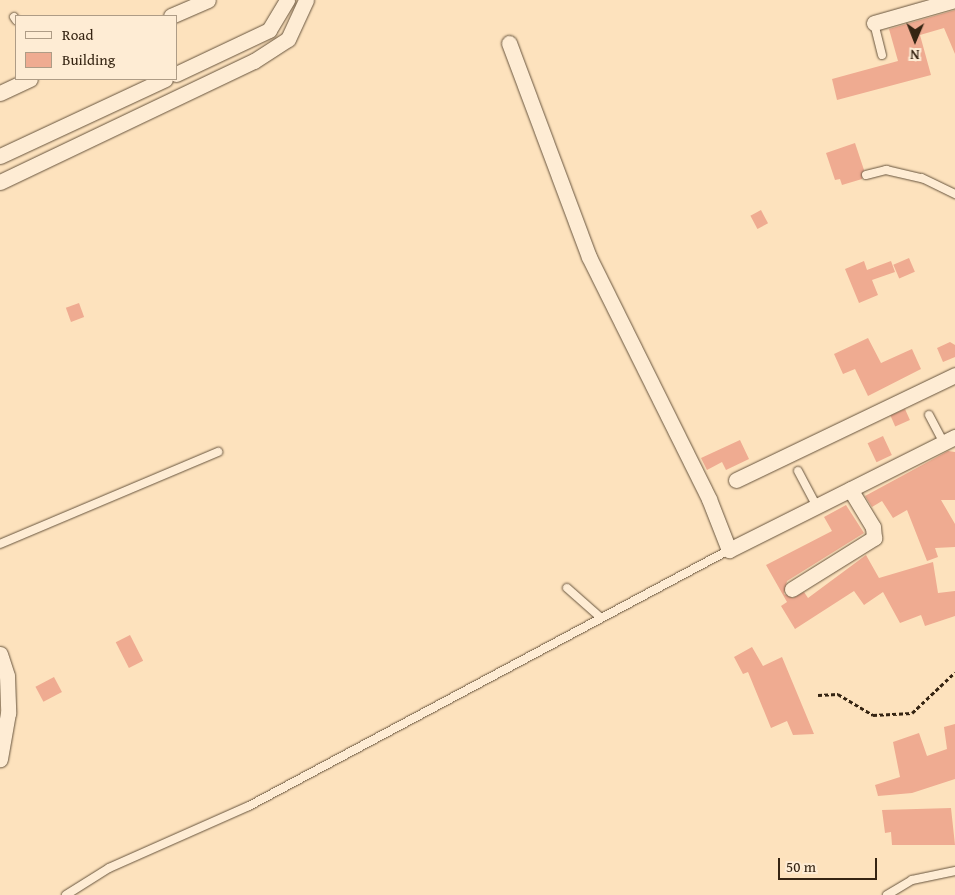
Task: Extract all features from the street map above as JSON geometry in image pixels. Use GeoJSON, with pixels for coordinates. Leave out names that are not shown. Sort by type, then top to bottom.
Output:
{"type":"FeatureCollection","features":[{"type":"Feature","properties":{"kind":"street"},"geometry":{"type":"LineString","coordinates":[[173,15],[208,0]]}},
{"type":"Feature","properties":{"kind":"street"},"geometry":{"type":"LineString","coordinates":[[178,73],[269,30],[287,0]]}},
{"type":"Feature","properties":{"kind":"street"},"geometry":{"type":"LineString","coordinates":[[0,182],[254,61],[288,38],[306,0]]}},
{"type":"Feature","properties":{"kind":"street"},"geometry":{"type":"LineString","coordinates":[[874,23],[955,0]]}},
{"type":"Feature","properties":{"kind":"street"},"geometry":{"type":"LineString","coordinates":[[509,44],[589,257],[709,499],[729,550],[949,440]]}},
{"type":"Feature","properties":{"kind":"street"},"geometry":{"type":"LineString","coordinates":[[0,93],[28,80]]}},
{"type":"Feature","properties":{"kind":"street"},"geometry":{"type":"LineString","coordinates":[[0,156],[163,80]]}},
{"type":"Feature","properties":{"kind":"street"},"geometry":{"type":"LineString","coordinates":[[736,480],[955,375]]}},
{"type":"Feature","properties":{"kind":"street"},"geometry":{"type":"LineString","coordinates":[[792,589],[874,538],[873,527],[850,489]]}},
{"type":"Feature","properties":{"kind":"street"},"geometry":{"type":"LineString","coordinates":[[0,654],[7,676],[8,713],[0,759]]}},
{"type":"Feature","properties":{"kind":"lane"},"geometry":{"type":"LineString","coordinates":[[874,23],[882,54]]}},
{"type":"Feature","properties":{"kind":"lane"},"geometry":{"type":"LineString","coordinates":[[866,175],[886,170],[922,178],[955,194]]}},
{"type":"Feature","properties":{"kind":"lane"},"geometry":{"type":"LineString","coordinates":[[929,416],[949,440]]}},
{"type":"Feature","properties":{"kind":"lane"},"geometry":{"type":"LineString","coordinates":[[0,544],[218,452]]}},
{"type":"Feature","properties":{"kind":"lane"},"geometry":{"type":"LineString","coordinates":[[798,471],[816,506]]}},
{"type":"Feature","properties":{"kind":"lane"},"geometry":{"type":"LineString","coordinates":[[66,895],[109,868],[249,806],[600,617],[729,550]]}},
{"type":"Feature","properties":{"kind":"lane"},"geometry":{"type":"LineString","coordinates":[[568,588],[600,617]]}},
{"type":"Feature","properties":{"kind":"lane"},"geometry":{"type":"LineString","coordinates":[[887,895],[912,880],[955,871]]}},
{"type":"Feature","properties":{"kind":"path"},"geometry":{"type":"LineString","coordinates":[[818,695],[838,694],[873,715],[912,713],[955,672]]}},
{"type":"Feature","properties":{"kind":"building"},"geometry":{"type":"Polygon","coordinates":[[[955,10],[955,54],[944,28],[920,35],[931,75],[837,100],[832,79],[898,61],[889,29],[955,10]]]}},
{"type":"Feature","properties":{"kind":"building"},"geometry":{"type":"Polygon","coordinates":[[[855,143],[864,170],[862,179],[842,185],[840,179],[835,180],[826,153],[855,143]]]}},
{"type":"Feature","properties":{"kind":"building"},"geometry":{"type":"Polygon","coordinates":[[[761,210],[768,223],[757,229],[750,216],[761,210]]]}},
{"type":"Feature","properties":{"kind":"building"},"geometry":{"type":"Polygon","coordinates":[[[909,258],[915,272],[899,278],[893,265],[909,258]]]}},
{"type":"Feature","properties":{"kind":"building"},"geometry":{"type":"Polygon","coordinates":[[[864,261],[867,270],[891,261],[895,272],[872,280],[878,295],[859,303],[845,269],[864,261]]]}},
{"type":"Feature","properties":{"kind":"building"},"geometry":{"type":"Polygon","coordinates":[[[79,303],[84,317],[71,322],[66,308],[79,303]]]}},
{"type":"Feature","properties":{"kind":"building"},"geometry":{"type":"Polygon","coordinates":[[[868,338],[881,363],[912,349],[921,369],[868,396],[855,369],[843,374],[834,354],[868,338]]]}},
{"type":"Feature","properties":{"kind":"building"},"geometry":{"type":"Polygon","coordinates":[[[950,342],[955,345],[955,357],[943,362],[937,348],[950,342]]]}},
{"type":"Feature","properties":{"kind":"building"},"geometry":{"type":"Polygon","coordinates":[[[905,409],[910,420],[895,426],[890,416],[905,409]]]}},
{"type":"Feature","properties":{"kind":"building"},"geometry":{"type":"Polygon","coordinates":[[[883,436],[892,455],[876,462],[868,443],[883,436]]]}},
{"type":"Feature","properties":{"kind":"building"},"geometry":{"type":"Polygon","coordinates":[[[740,440],[749,459],[726,470],[722,462],[707,470],[701,458],[740,440]]]}},
{"type":"Feature","properties":{"kind":"building"},"geometry":{"type":"Polygon","coordinates":[[[948,451],[955,452],[955,500],[941,500],[955,524],[955,547],[935,548],[938,557],[927,561],[907,510],[893,518],[882,501],[872,507],[865,496],[948,451]]]}},
{"type":"Feature","properties":{"kind":"building"},"geometry":{"type":"Polygon","coordinates":[[[846,505],[864,533],[787,581],[784,594],[793,598],[804,592],[808,598],[866,555],[879,578],[933,562],[938,593],[955,591],[955,616],[925,626],[921,615],[900,623],[883,592],[864,605],[854,591],[795,629],[781,606],[787,602],[766,565],[832,531],[824,517],[846,505]]]}},
{"type":"Feature","properties":{"kind":"building"},"geometry":{"type":"Polygon","coordinates":[[[130,635],[143,661],[129,668],[116,642],[130,635]]]}},
{"type":"Feature","properties":{"kind":"building"},"geometry":{"type":"Polygon","coordinates":[[[752,647],[763,666],[782,657],[814,734],[793,735],[787,721],[771,728],[748,672],[743,674],[734,657],[752,647]]]}},
{"type":"Feature","properties":{"kind":"building"},"geometry":{"type":"Polygon","coordinates":[[[54,677],[62,692],[43,702],[35,687],[54,677]]]}},
{"type":"Feature","properties":{"kind":"building"},"geometry":{"type":"Polygon","coordinates":[[[955,724],[955,779],[912,793],[878,796],[875,785],[900,777],[893,742],[919,733],[927,756],[947,749],[944,727],[955,724]]]}},
{"type":"Feature","properties":{"kind":"building"},"geometry":{"type":"Polygon","coordinates":[[[951,808],[955,845],[892,845],[891,832],[885,833],[882,810],[951,808]]]}}]}
